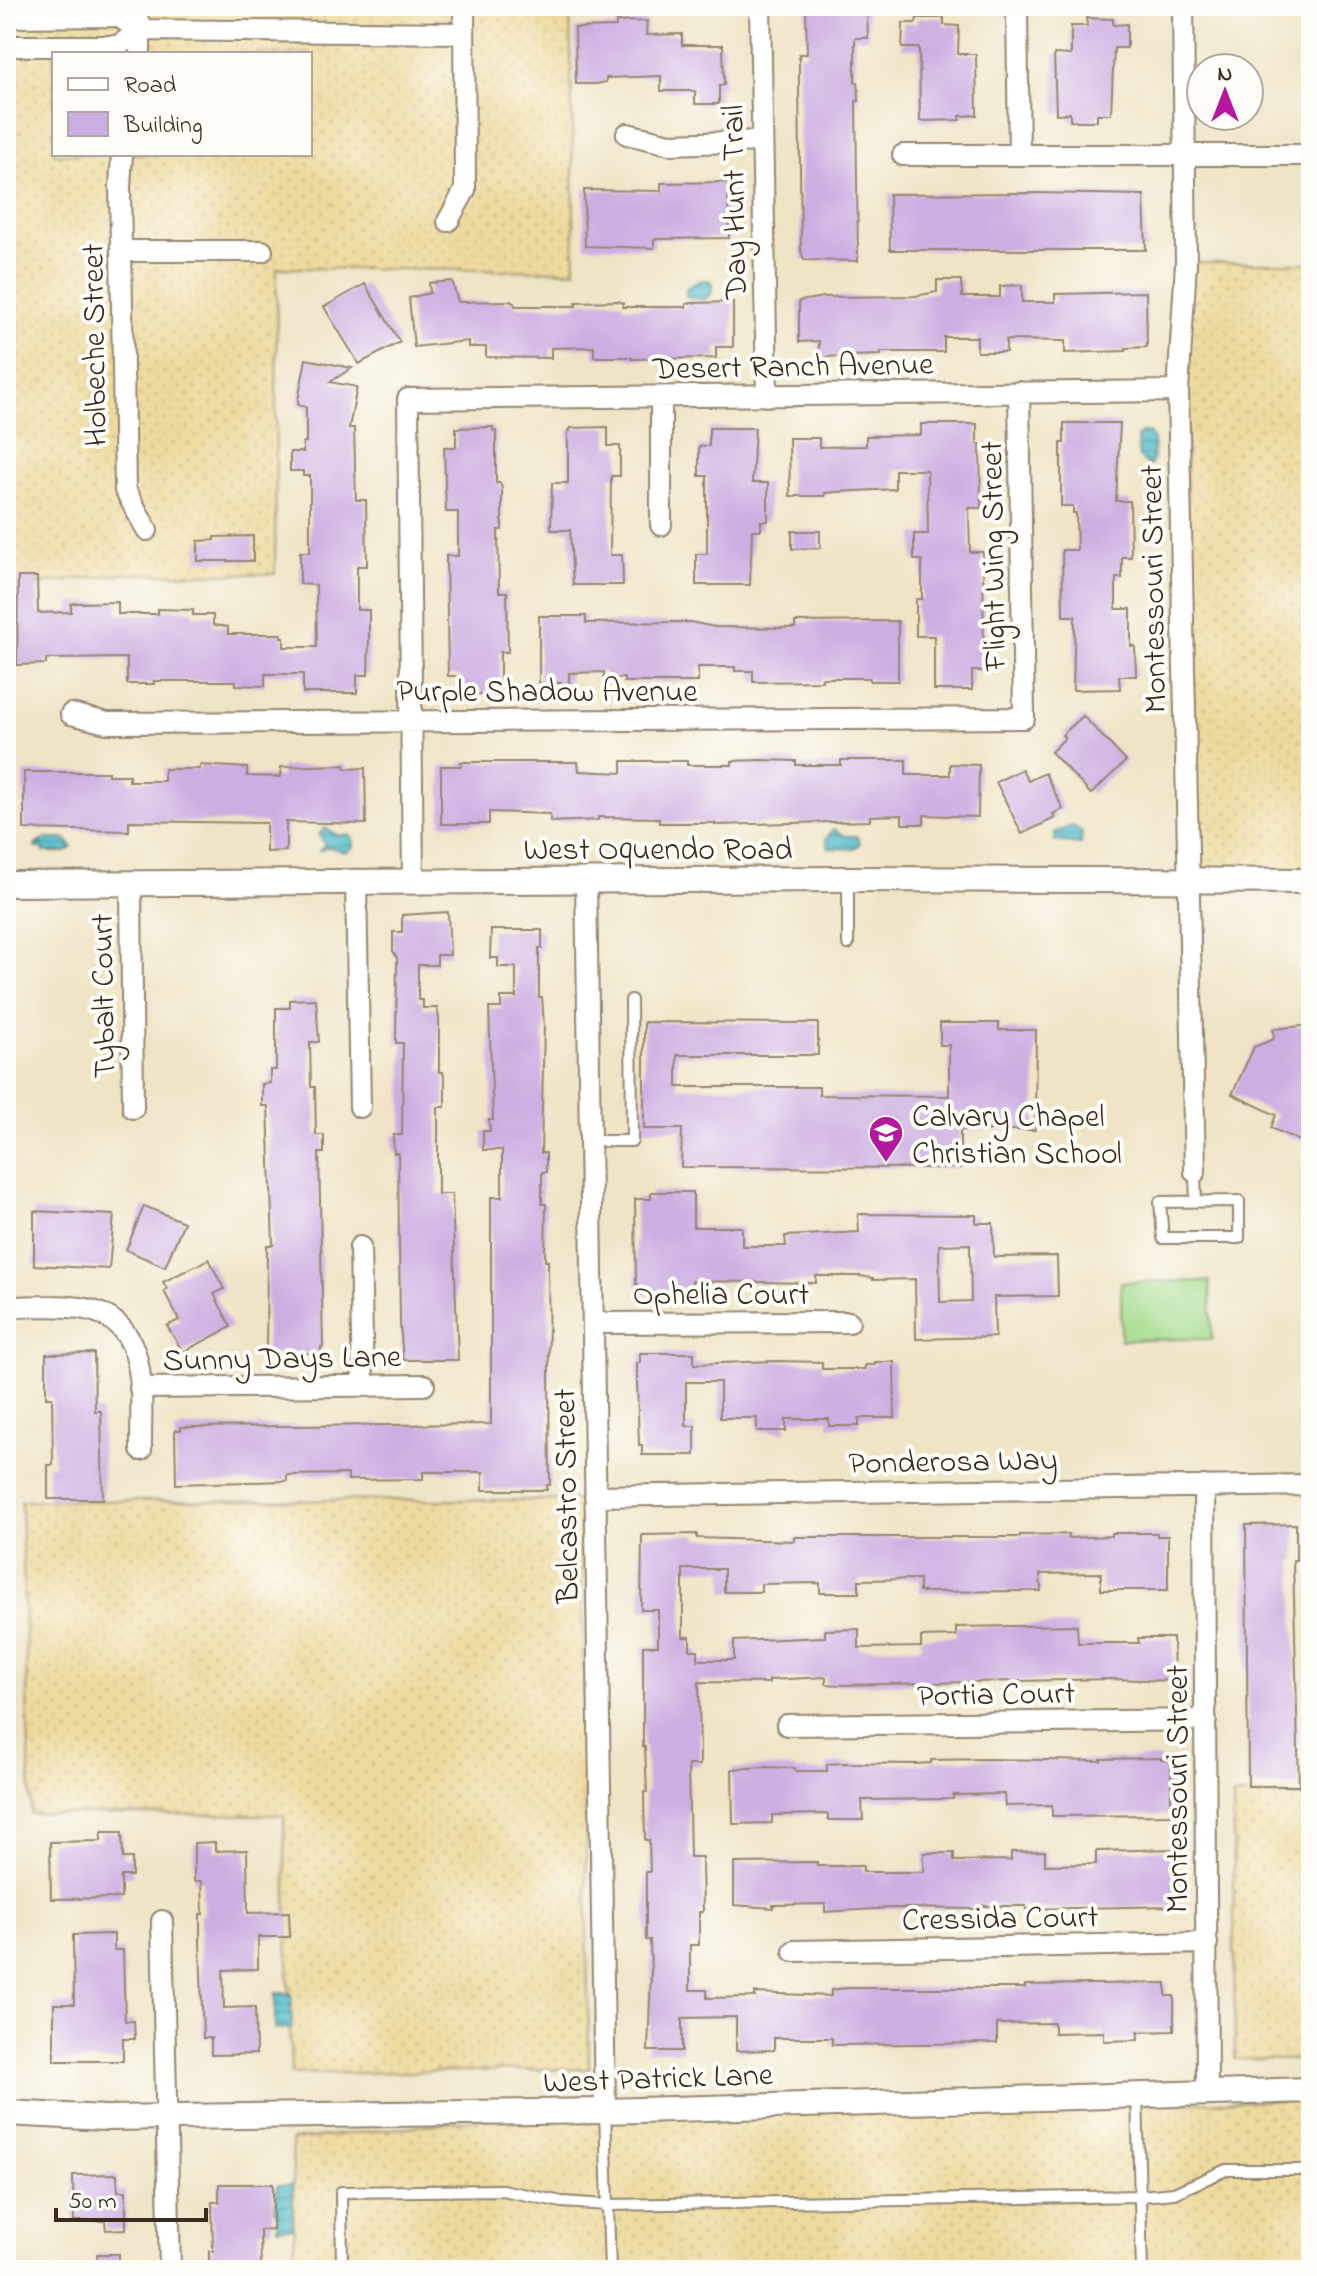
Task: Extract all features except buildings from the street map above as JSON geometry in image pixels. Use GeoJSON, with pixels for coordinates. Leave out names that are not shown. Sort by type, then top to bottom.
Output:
{"type":"FeatureCollection","features":[{"type":"Feature","properties":{"kind":"street"},"geometry":{"type":"LineString","coordinates":[[135,6],[140,52]]}},
{"type":"Feature","properties":{"kind":"street"},"geometry":{"type":"LineString","coordinates":[[448,221],[465,190],[464,6]]}},
{"type":"Feature","properties":{"kind":"street","name":"Day Hunt Trail"},"geometry":{"type":"LineString","coordinates":[[760,6],[767,396]]}},
{"type":"Feature","properties":{"kind":"street","name":"Montessouri Street"},"geometry":{"type":"LineString","coordinates":[[1183,6],[1186,263],[1178,391],[1195,1172]]}},
{"type":"Feature","properties":{"kind":"street"},"geometry":{"type":"LineString","coordinates":[[1017,10],[1019,155]]}},
{"type":"Feature","properties":{"kind":"street"},"geometry":{"type":"LineString","coordinates":[[6,17],[117,16],[140,30],[464,33]]}},
{"type":"Feature","properties":{"kind":"street"},"geometry":{"type":"LineString","coordinates":[[6,46],[118,46],[140,30]]}},
{"type":"Feature","properties":{"kind":"street"},"geometry":{"type":"LineString","coordinates":[[627,134],[670,144],[762,141]]}},
{"type":"Feature","properties":{"kind":"street"},"geometry":{"type":"LineString","coordinates":[[903,155],[1311,155]]}},
{"type":"Feature","properties":{"kind":"street","name":"Holbeche Street"},"geometry":{"type":"LineString","coordinates":[[122,156],[125,490],[147,530]]}},
{"type":"Feature","properties":{"kind":"street"},"geometry":{"type":"LineString","coordinates":[[121,251],[262,251]]}},
{"type":"Feature","properties":{"kind":"street","name":"Desert Ranch Avenue"},"geometry":{"type":"LineString","coordinates":[[412,720],[408,399],[1178,391]]}},
{"type":"Feature","properties":{"kind":"street","name":"Flight Wing Street"},"geometry":{"type":"LineString","coordinates":[[1019,392],[1024,718]]}},
{"type":"Feature","properties":{"kind":"street"},"geometry":{"type":"LineString","coordinates":[[661,397],[661,525]]}},
{"type":"Feature","properties":{"kind":"street","name":"Purple Shadow Avenue"},"geometry":{"type":"LineString","coordinates":[[71,714],[107,723],[1024,718]]}},
{"type":"Feature","properties":{"kind":"street"},"geometry":{"type":"LineString","coordinates":[[412,720],[413,881]]}},
{"type":"Feature","properties":{"kind":"street","name":"West Oquendo Road"},"geometry":{"type":"LineString","coordinates":[[6,884],[848,879],[1311,881]]}},
{"type":"Feature","properties":{"kind":"street","name":"Belcastro Street"},"geometry":{"type":"LineString","coordinates":[[586,880],[605,2111]]}},
{"type":"Feature","properties":{"kind":"street","name":"Tybalt Court"},"geometry":{"type":"LineString","coordinates":[[131,882],[133,1108]]}},
{"type":"Feature","properties":{"kind":"street"},"geometry":{"type":"LineString","coordinates":[[356,882],[360,1107]]}},
{"type":"Feature","properties":{"kind":"street"},"geometry":{"type":"LineString","coordinates":[[360,1247],[363,1386]]}},
{"type":"Feature","properties":{"kind":"street"},"geometry":{"type":"LineString","coordinates":[[6,1307],[90,1310],[119,1325],[133,1343],[140,1369],[141,1450]]}},
{"type":"Feature","properties":{"kind":"street","name":"Ophelia Court"},"geometry":{"type":"LineString","coordinates":[[593,1323],[849,1322]]}},
{"type":"Feature","properties":{"kind":"street","name":"Sunny Days Lane"},"geometry":{"type":"LineString","coordinates":[[140,1388],[424,1385]]}},
{"type":"Feature","properties":{"kind":"street","name":"Ponderosa Way"},"geometry":{"type":"LineString","coordinates":[[595,1496],[1311,1485]]}},
{"type":"Feature","properties":{"kind":"street","name":"Montessouri Street"},"geometry":{"type":"LineString","coordinates":[[1204,1486],[1207,2092]]}},
{"type":"Feature","properties":{"kind":"street","name":"Portia Court"},"geometry":{"type":"LineString","coordinates":[[787,1725],[1206,1720]]}},
{"type":"Feature","properties":{"kind":"street"},"geometry":{"type":"LineString","coordinates":[[162,1921],[170,2270]]}},
{"type":"Feature","properties":{"kind":"street","name":"Cressida Court"},"geometry":{"type":"LineString","coordinates":[[794,1951],[1207,1943]]}},
{"type":"Feature","properties":{"kind":"street","name":"West Patrick Lane"},"geometry":{"type":"LineString","coordinates":[[6,2113],[166,2118],[605,2111],[1311,2090]]}},
{"type":"Feature","properties":{"kind":"lane"},"geometry":{"type":"LineString","coordinates":[[86,16],[87,46]]}},
{"type":"Feature","properties":{"kind":"lane"},"geometry":{"type":"LineString","coordinates":[[848,879],[848,944]]}},
{"type":"Feature","properties":{"kind":"lane"},"geometry":{"type":"LineString","coordinates":[[590,1141],[632,1141],[631,1000]]}},
{"type":"Feature","properties":{"kind":"lane"},"geometry":{"type":"LineString","coordinates":[[1195,1172],[1196,1202]]}},
{"type":"Feature","properties":{"kind":"lane"},"geometry":{"type":"LineString","coordinates":[[1239,1201],[1239,1238],[1163,1238],[1160,1202],[1196,1202],[1239,1201]]}},
{"type":"Feature","properties":{"kind":"lane"},"geometry":{"type":"LineString","coordinates":[[1137,2095],[1142,2270]]}},
{"type":"Feature","properties":{"kind":"lane"},"geometry":{"type":"LineString","coordinates":[[605,2111],[610,2270]]}},
{"type":"Feature","properties":{"kind":"lane"},"geometry":{"type":"LineString","coordinates":[[342,2270],[341,2192],[502,2190],[562,2202],[608,2205],[1141,2196],[1174,2193],[1226,2170],[1311,2170]]}},
{"type":"Feature","properties":{"kind":"green space"},"geometry":{"type":"Polygon","coordinates":[[[1210,1281],[1212,1339],[1121,1340],[1121,1282],[1210,1281]]]}},
{"type":"Feature","properties":{"kind":"sand"},"geometry":{"type":"Polygon","coordinates":[[[6,6],[570,6],[575,271],[277,268],[275,574],[123,574],[6,588],[6,6]]]}},
{"type":"Feature","properties":{"kind":"sand"},"geometry":{"type":"Polygon","coordinates":[[[1186,263],[1311,263],[1311,877],[1188,880],[1186,263]]]}},
{"type":"Feature","properties":{"kind":"sand"},"geometry":{"type":"Polygon","coordinates":[[[581,1500],[589,2069],[291,2074],[284,1815],[31,1814],[21,1501],[581,1500]]]}},
{"type":"Feature","properties":{"kind":"sand"},"geometry":{"type":"Polygon","coordinates":[[[1233,1796],[1311,1797],[1311,2060],[1235,2059],[1233,1796]]]}},
{"type":"Feature","properties":{"kind":"sand"},"geometry":{"type":"Polygon","coordinates":[[[1311,2100],[1311,2270],[295,2270],[292,2140],[499,2117],[1311,2100]]]}},
{"type":"Feature","properties":{"kind":"water"},"geometry":{"type":"Polygon","coordinates":[[[701,280],[712,283],[712,292],[705,300],[689,298],[686,288],[701,280]]]}},
{"type":"Feature","properties":{"kind":"water"},"geometry":{"type":"Polygon","coordinates":[[[1149,433],[1153,441],[1150,466],[1139,457],[1137,437],[1149,433]]]}},
{"type":"Feature","properties":{"kind":"water"},"geometry":{"type":"Polygon","coordinates":[[[1073,826],[1082,832],[1081,844],[1055,841],[1055,832],[1073,826]]]}},
{"type":"Feature","properties":{"kind":"water"},"geometry":{"type":"Polygon","coordinates":[[[325,828],[337,835],[350,835],[354,843],[352,848],[345,852],[330,847],[320,850],[325,844],[319,835],[325,828]]]}},
{"type":"Feature","properties":{"kind":"water"},"geometry":{"type":"Polygon","coordinates":[[[834,829],[845,836],[856,836],[860,842],[858,846],[852,849],[829,848],[826,839],[834,829]]]}},
{"type":"Feature","properties":{"kind":"water"},"geometry":{"type":"Polygon","coordinates":[[[44,839],[66,839],[72,847],[66,852],[44,852],[43,848],[35,848],[36,844],[43,844],[39,842],[44,839]]]}},
{"type":"Feature","properties":{"kind":"water"},"geometry":{"type":"Polygon","coordinates":[[[275,1993],[291,1993],[292,2028],[275,2029],[275,1993]]]}},
{"type":"Feature","properties":{"kind":"water"},"geometry":{"type":"Polygon","coordinates":[[[277,2185],[292,2185],[293,2228],[278,2228],[278,2211],[275,2211],[277,2185]]]}},
{"type":"Feature","properties":{"kind":"place","name":"Calvary Chapel Christian School"},"geometry":{"type":"Point","coordinates":[886,1164]}}]}
